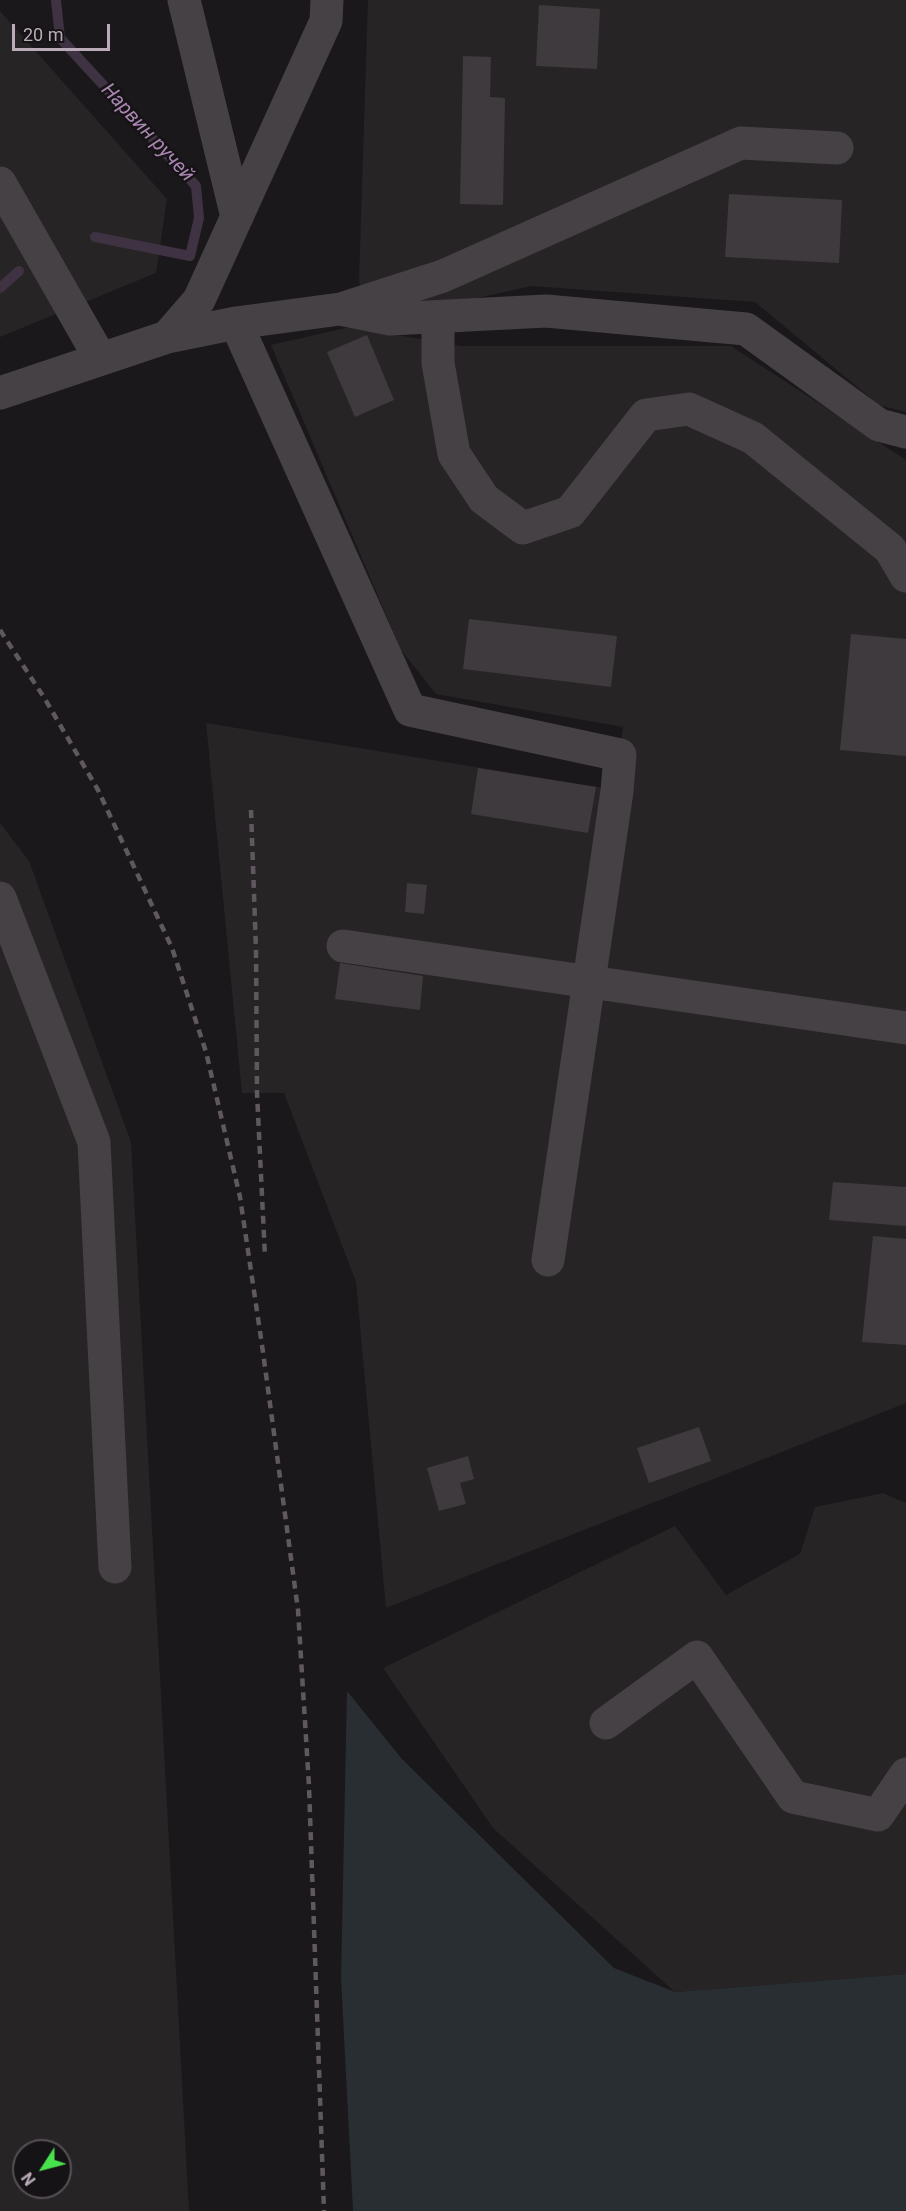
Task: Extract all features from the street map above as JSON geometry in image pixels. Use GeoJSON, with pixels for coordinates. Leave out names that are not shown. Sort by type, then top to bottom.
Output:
{"type":"FeatureCollection","features":[{"type":"Feature","properties":{"kind":"street"},"geometry":{"type":"LineString","coordinates":[[184,0],[237,217]]}},
{"type":"Feature","properties":{"kind":"street"},"geometry":{"type":"LineString","coordinates":[[166,336],[200,300],[326,21],[327,0]]}},
{"type":"Feature","properties":{"kind":"street"},"geometry":{"type":"LineString","coordinates":[[0,393],[166,336],[236,323],[340,309],[443,276],[741,143],[837,148]]}},
{"type":"Feature","properties":{"kind":"street"},"geometry":{"type":"LineString","coordinates":[[0,183],[100,358]]}},
{"type":"Feature","properties":{"kind":"street"},"geometry":{"type":"LineString","coordinates":[[340,309],[390,320],[546,310],[746,329],[879,425],[906,432]]}},
{"type":"Feature","properties":{"kind":"street"},"geometry":{"type":"LineString","coordinates":[[438,317],[438,363],[454,454],[484,499],[523,528],[570,513],[646,415],[689,410],[753,438],[890,549],[906,576]]}},
{"type":"Feature","properties":{"kind":"street"},"geometry":{"type":"LineString","coordinates":[[236,323],[411,710],[620,755],[617,791],[548,1260]]}},
{"type":"Feature","properties":{"kind":"street"},"geometry":{"type":"LineString","coordinates":[[0,898],[94,1142],[115,1567]]}},
{"type":"Feature","properties":{"kind":"street"},"geometry":{"type":"LineString","coordinates":[[343,946],[906,1028]]}},
{"type":"Feature","properties":{"kind":"street"},"geometry":{"type":"LineString","coordinates":[[606,1723],[697,1657],[793,1797],[878,1815],[906,1774]]}},
{"type":"Feature","properties":{"kind":"shaded area"},"geometry":{"type":"Polygon","coordinates":[[[368,0],[906,0],[906,412],[879,405],[755,302],[531,286],[442,306],[367,311],[359,281],[368,0]]]}},
{"type":"Feature","properties":{"kind":"shaded area"},"geometry":{"type":"Polygon","coordinates":[[[0,11],[167,199],[156,273],[0,337],[0,11]]]}},
{"type":"Feature","properties":{"kind":"shaded area"},"geometry":{"type":"Polygon","coordinates":[[[350,327],[461,346],[731,346],[906,460],[906,1403],[386,1608],[356,1282],[284,1093],[242,1093],[206,723],[616,790],[623,727],[436,694],[401,650],[271,345],[350,327]]]}},
{"type":"Feature","properties":{"kind":"shaded area"},"geometry":{"type":"Polygon","coordinates":[[[0,823],[29,861],[131,1142],[189,2211],[0,2211],[0,823]]]}},
{"type":"Feature","properties":{"kind":"shaded area"},"geometry":{"type":"Polygon","coordinates":[[[883,1493],[906,1503],[906,1974],[675,1992],[493,1828],[383,1668],[675,1526],[726,1595],[800,1554],[815,1507],[883,1493]]]}},
{"type":"Feature","properties":{"kind":"shaded area"},"geometry":{"type":"Polygon","coordinates":[[[347,1691],[402,1759],[614,1968],[675,1992],[906,1974],[906,2211],[353,2211],[341,1978],[347,1691]]]}},
{"type":"Feature","properties":{"kind":"building"},"geometry":{"type":"Polygon","coordinates":[[[539,5],[600,9],[597,69],[536,66],[539,5]]]}},
{"type":"Feature","properties":{"kind":"building"},"geometry":{"type":"Polygon","coordinates":[[[463,56],[491,57],[490,97],[505,98],[503,205],[460,204],[463,56]]]}},
{"type":"Feature","properties":{"kind":"building"},"geometry":{"type":"Polygon","coordinates":[[[729,194],[842,200],[839,263],[725,257],[729,194]]]}},
{"type":"Feature","properties":{"kind":"building"},"geometry":{"type":"Polygon","coordinates":[[[367,335],[394,400],[355,417],[327,352],[367,335]]]}},
{"type":"Feature","properties":{"kind":"building"},"geometry":{"type":"Polygon","coordinates":[[[469,619],[617,636],[611,687],[463,669],[469,619]]]}},
{"type":"Feature","properties":{"kind":"building"},"geometry":{"type":"Polygon","coordinates":[[[851,634],[906,639],[906,756],[840,750],[851,634]]]}},
{"type":"Feature","properties":{"kind":"building"},"geometry":{"type":"Polygon","coordinates":[[[478,768],[596,787],[588,833],[471,814],[478,768]]]}},
{"type":"Feature","properties":{"kind":"building"},"geometry":{"type":"Polygon","coordinates":[[[407,883],[427,885],[424,914],[405,912],[407,883]]]}},
{"type":"Feature","properties":{"kind":"building"},"geometry":{"type":"Polygon","coordinates":[[[340,963],[423,976],[420,1010],[335,999],[340,963]]]}},
{"type":"Feature","properties":{"kind":"building"},"geometry":{"type":"Polygon","coordinates":[[[833,1182],[906,1187],[906,1226],[829,1220],[833,1182]]]}},
{"type":"Feature","properties":{"kind":"building"},"geometry":{"type":"Polygon","coordinates":[[[873,1236],[906,1239],[906,1345],[862,1342],[873,1236]]]}},
{"type":"Feature","properties":{"kind":"building"},"geometry":{"type":"Polygon","coordinates":[[[699,1427],[711,1461],[649,1483],[637,1448],[699,1427]]]}},
{"type":"Feature","properties":{"kind":"building"},"geometry":{"type":"Polygon","coordinates":[[[468,1456],[474,1479],[460,1483],[466,1504],[439,1511],[427,1468],[468,1456]]]}},
{"type":"Feature","properties":{"kind":"waterway","name":"Нарвин ручей"},"geometry":{"type":"LineString","coordinates":[[56,0],[60,38],[196,186],[199,218],[190,256],[95,237]]}},
{"type":"Feature","properties":{"kind":"waterway","name":"Нарвин ручей"},"geometry":{"type":"LineString","coordinates":[[0,288],[19,271]]}},
{"type":"Feature","properties":{"kind":"railway"},"geometry":{"type":"LineString","coordinates":[[0,630],[45,699],[98,790],[172,948],[206,1052],[240,1197],[298,1610],[309,1786],[324,2211]]}},
{"type":"Feature","properties":{"kind":"railway"},"geometry":{"type":"LineString","coordinates":[[251,810],[256,950],[257,1093],[265,1257]]}}]}
